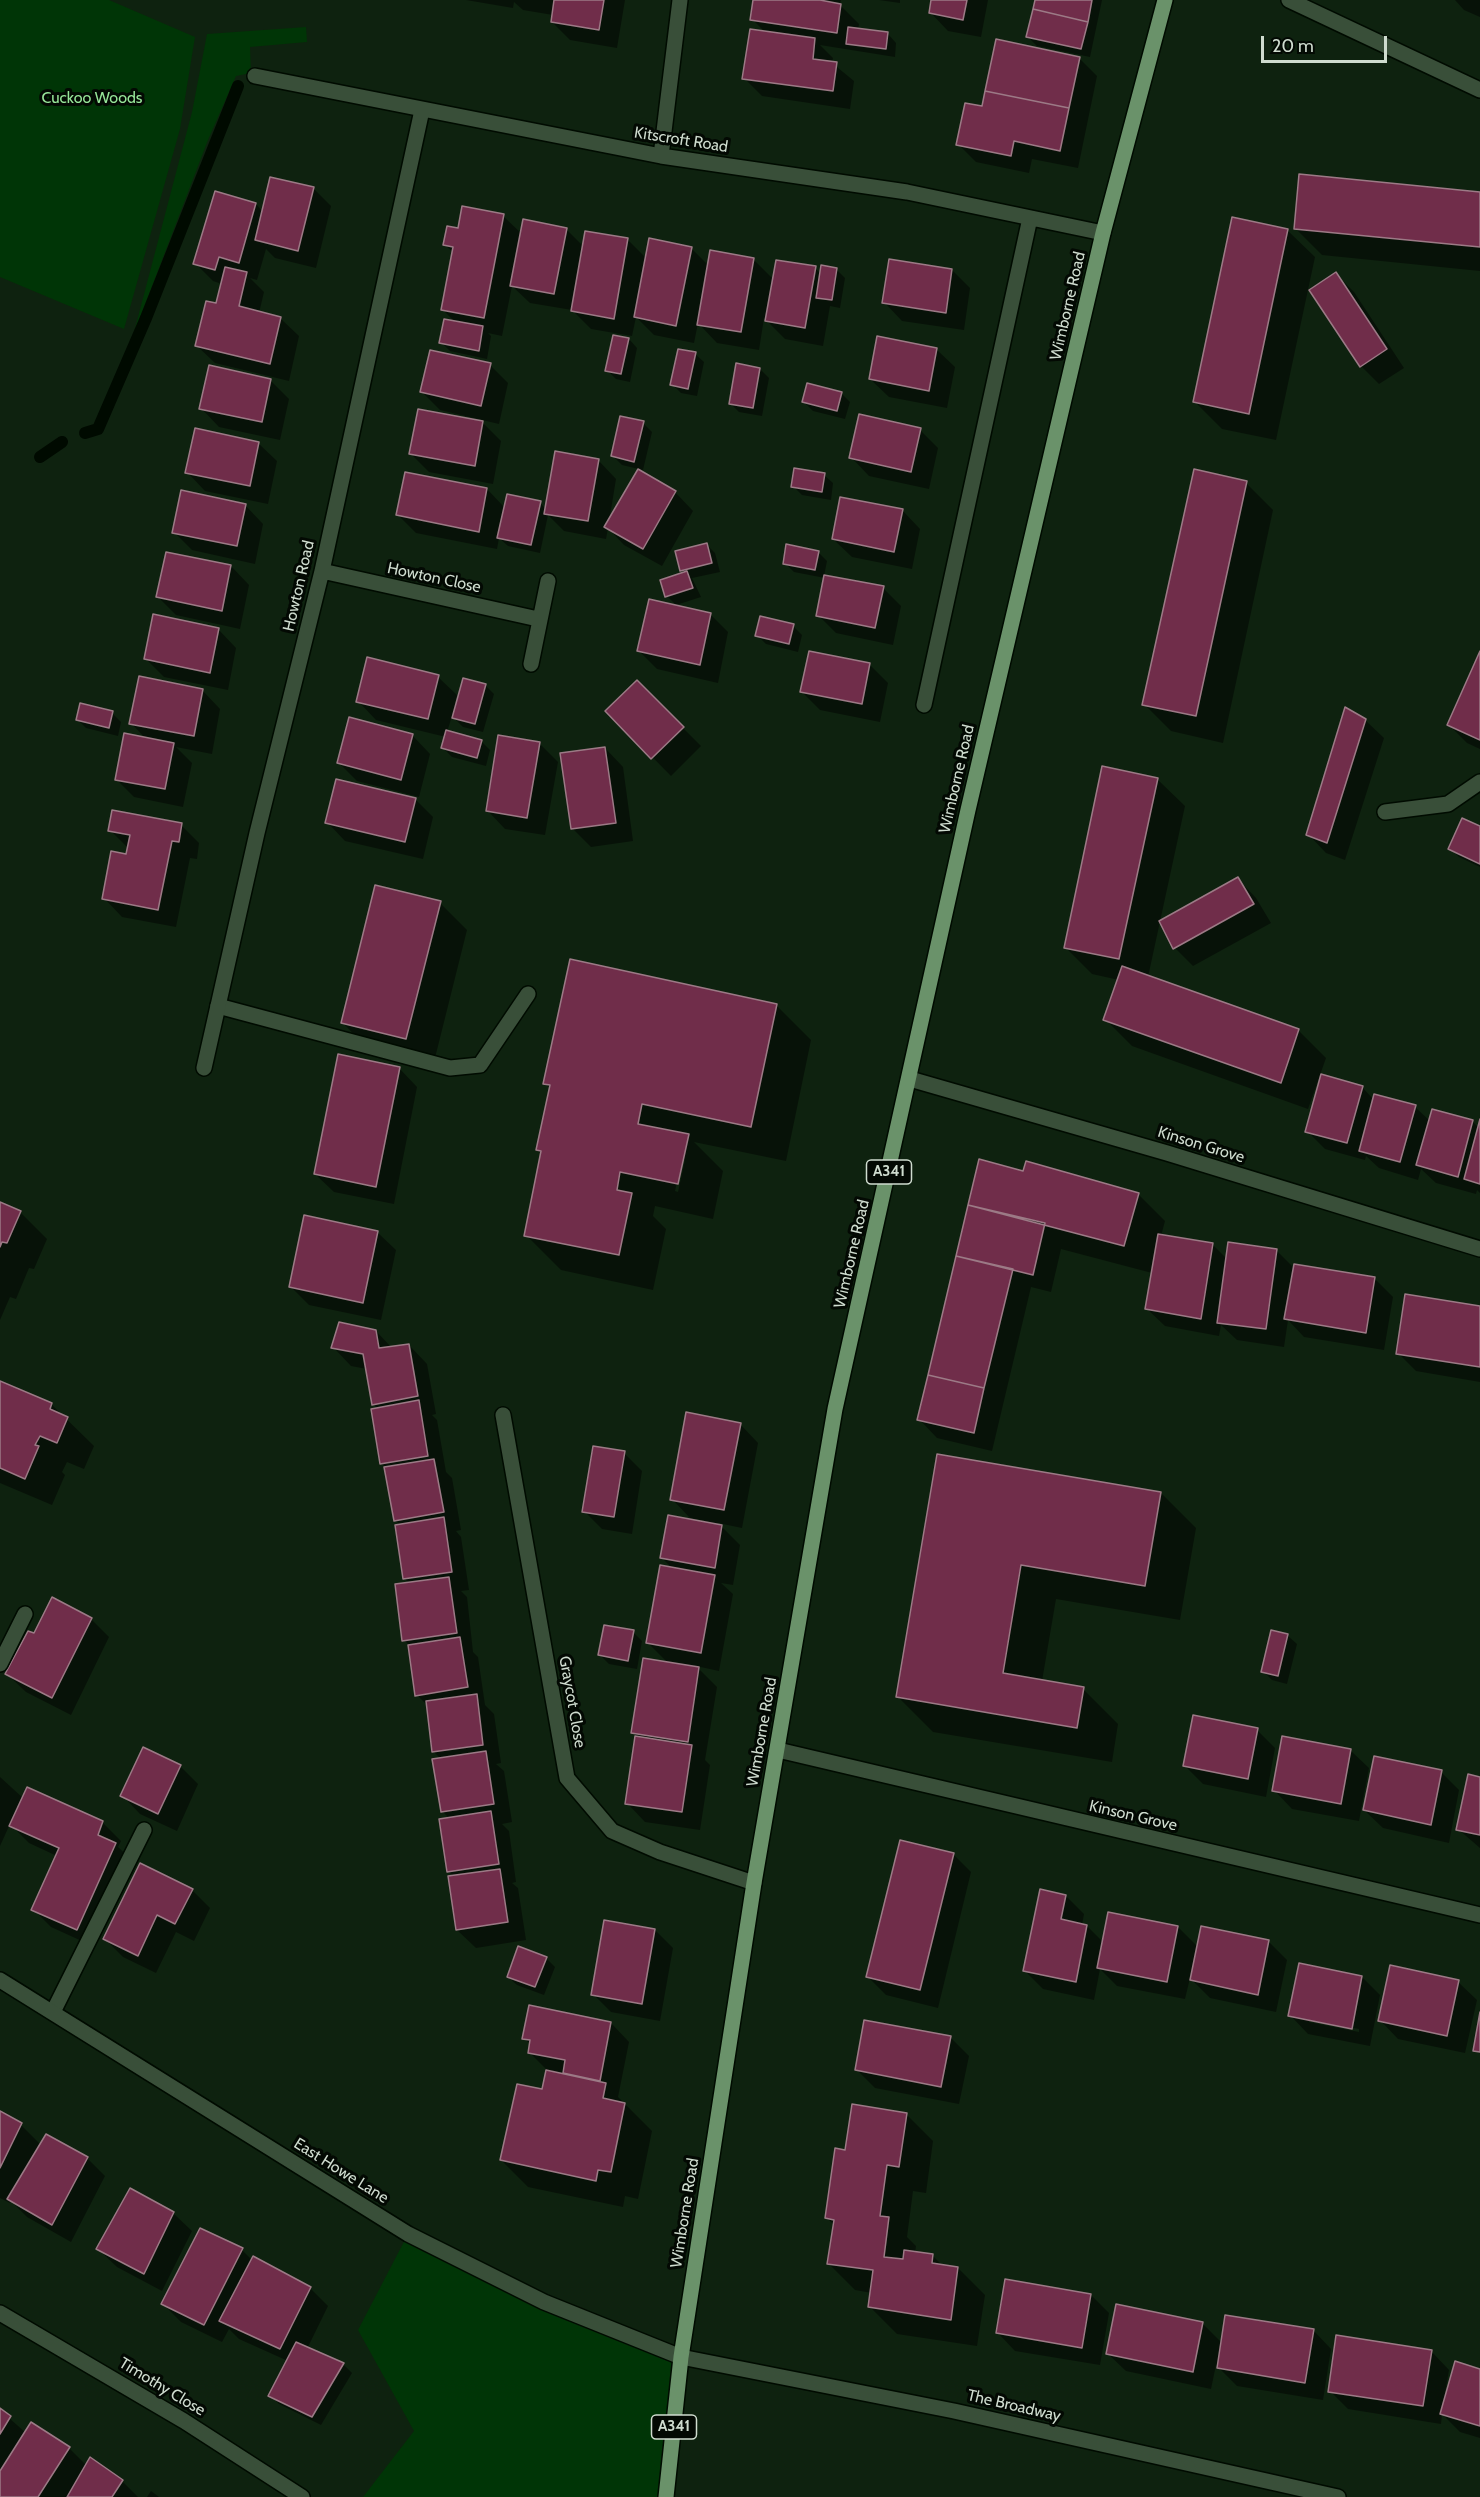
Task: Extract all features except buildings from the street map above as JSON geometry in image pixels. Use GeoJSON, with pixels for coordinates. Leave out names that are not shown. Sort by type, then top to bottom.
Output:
{"type":"FeatureCollection","features":[{"type":"Feature","properties":{"kind":"main road","name":"Wimborne Road"},"geometry":{"type":"LineString","coordinates":[[666,2497],[681,2357],[754,1883],[835,1409],[966,822],[1103,233],[1165,0]]}},
{"type":"Feature","properties":{"kind":"street"},"geometry":{"type":"LineString","coordinates":[[661,156],[680,0]]}},
{"type":"Feature","properties":{"kind":"street"},"geometry":{"type":"LineString","coordinates":[[1289,0],[1480,90]]}},
{"type":"Feature","properties":{"kind":"street","name":"Kitscroft Road"},"geometry":{"type":"LineString","coordinates":[[255,76],[661,156],[907,192],[1103,233]]}},
{"type":"Feature","properties":{"kind":"street","name":"Howton Road"},"geometry":{"type":"LineString","coordinates":[[204,1068],[257,832],[322,571],[422,110]]}},
{"type":"Feature","properties":{"kind":"street"},"geometry":{"type":"LineString","coordinates":[[924,705],[1029,218]]}},
{"type":"Feature","properties":{"kind":"street","name":"Howton Close"},"geometry":{"type":"LineString","coordinates":[[322,571],[538,619]]}},
{"type":"Feature","properties":{"kind":"street"},"geometry":{"type":"LineString","coordinates":[[531,664],[538,619],[548,581]]}},
{"type":"Feature","properties":{"kind":"street"},"geometry":{"type":"LineString","coordinates":[[1385,812],[1448,804],[1480,782]]}},
{"type":"Feature","properties":{"kind":"street"},"geometry":{"type":"LineString","coordinates":[[218,1006],[450,1068],[480,1065],[528,994]]}},
{"type":"Feature","properties":{"kind":"street","name":"Kinson Grove"},"geometry":{"type":"LineString","coordinates":[[910,1079],[1167,1153],[1480,1249]]}},
{"type":"Feature","properties":{"kind":"street","name":"Graycot Close"},"geometry":{"type":"LineString","coordinates":[[502,1415],[567,1778],[612,1831],[660,1852],[754,1883]]}},
{"type":"Feature","properties":{"kind":"street"},"geometry":{"type":"LineString","coordinates":[[0,1664],[25,1614]]}},
{"type":"Feature","properties":{"kind":"street","name":"Kinson Grove"},"geometry":{"type":"LineString","coordinates":[[777,1750],[1480,1915]]}},
{"type":"Feature","properties":{"kind":"street"},"geometry":{"type":"LineString","coordinates":[[52,2012],[144,1830]]}},
{"type":"Feature","properties":{"kind":"street","name":"East Howe Lane"},"geometry":{"type":"LineString","coordinates":[[0,1980],[408,2234],[544,2302],[681,2357]]}},
{"type":"Feature","properties":{"kind":"street","name":"Timothy Close"},"geometry":{"type":"LineString","coordinates":[[0,2313],[184,2421],[302,2497]]}},
{"type":"Feature","properties":{"kind":"street","name":"The Broadway"},"geometry":{"type":"LineString","coordinates":[[681,2357],[954,2411],[1338,2497]]}},
{"type":"Feature","properties":{"kind":"green space","name":"Cuckoo Woods"},"geometry":{"type":"Polygon","coordinates":[[[0,0],[109,0],[195,37],[180,129],[124,329],[0,277],[0,0]]]}},
{"type":"Feature","properties":{"kind":"green space"},"geometry":{"type":"Polygon","coordinates":[[[306,27],[307,42],[250,47],[251,73],[236,76],[208,140],[133,336],[192,112],[207,34],[306,27]]]}},
{"type":"Feature","properties":{"kind":"green space"},"geometry":{"type":"Polygon","coordinates":[[[408,2234],[681,2357],[666,2497],[363,2497],[414,2431],[358,2330],[408,2234]]]}},
{"type":"Feature","properties":{"kind":"waterway"},"geometry":{"type":"LineString","coordinates":[[85,433],[98,429],[146,318],[238,86]]}},
{"type":"Feature","properties":{"kind":"waterway"},"geometry":{"type":"LineString","coordinates":[[40,457],[62,442]]}}]}
